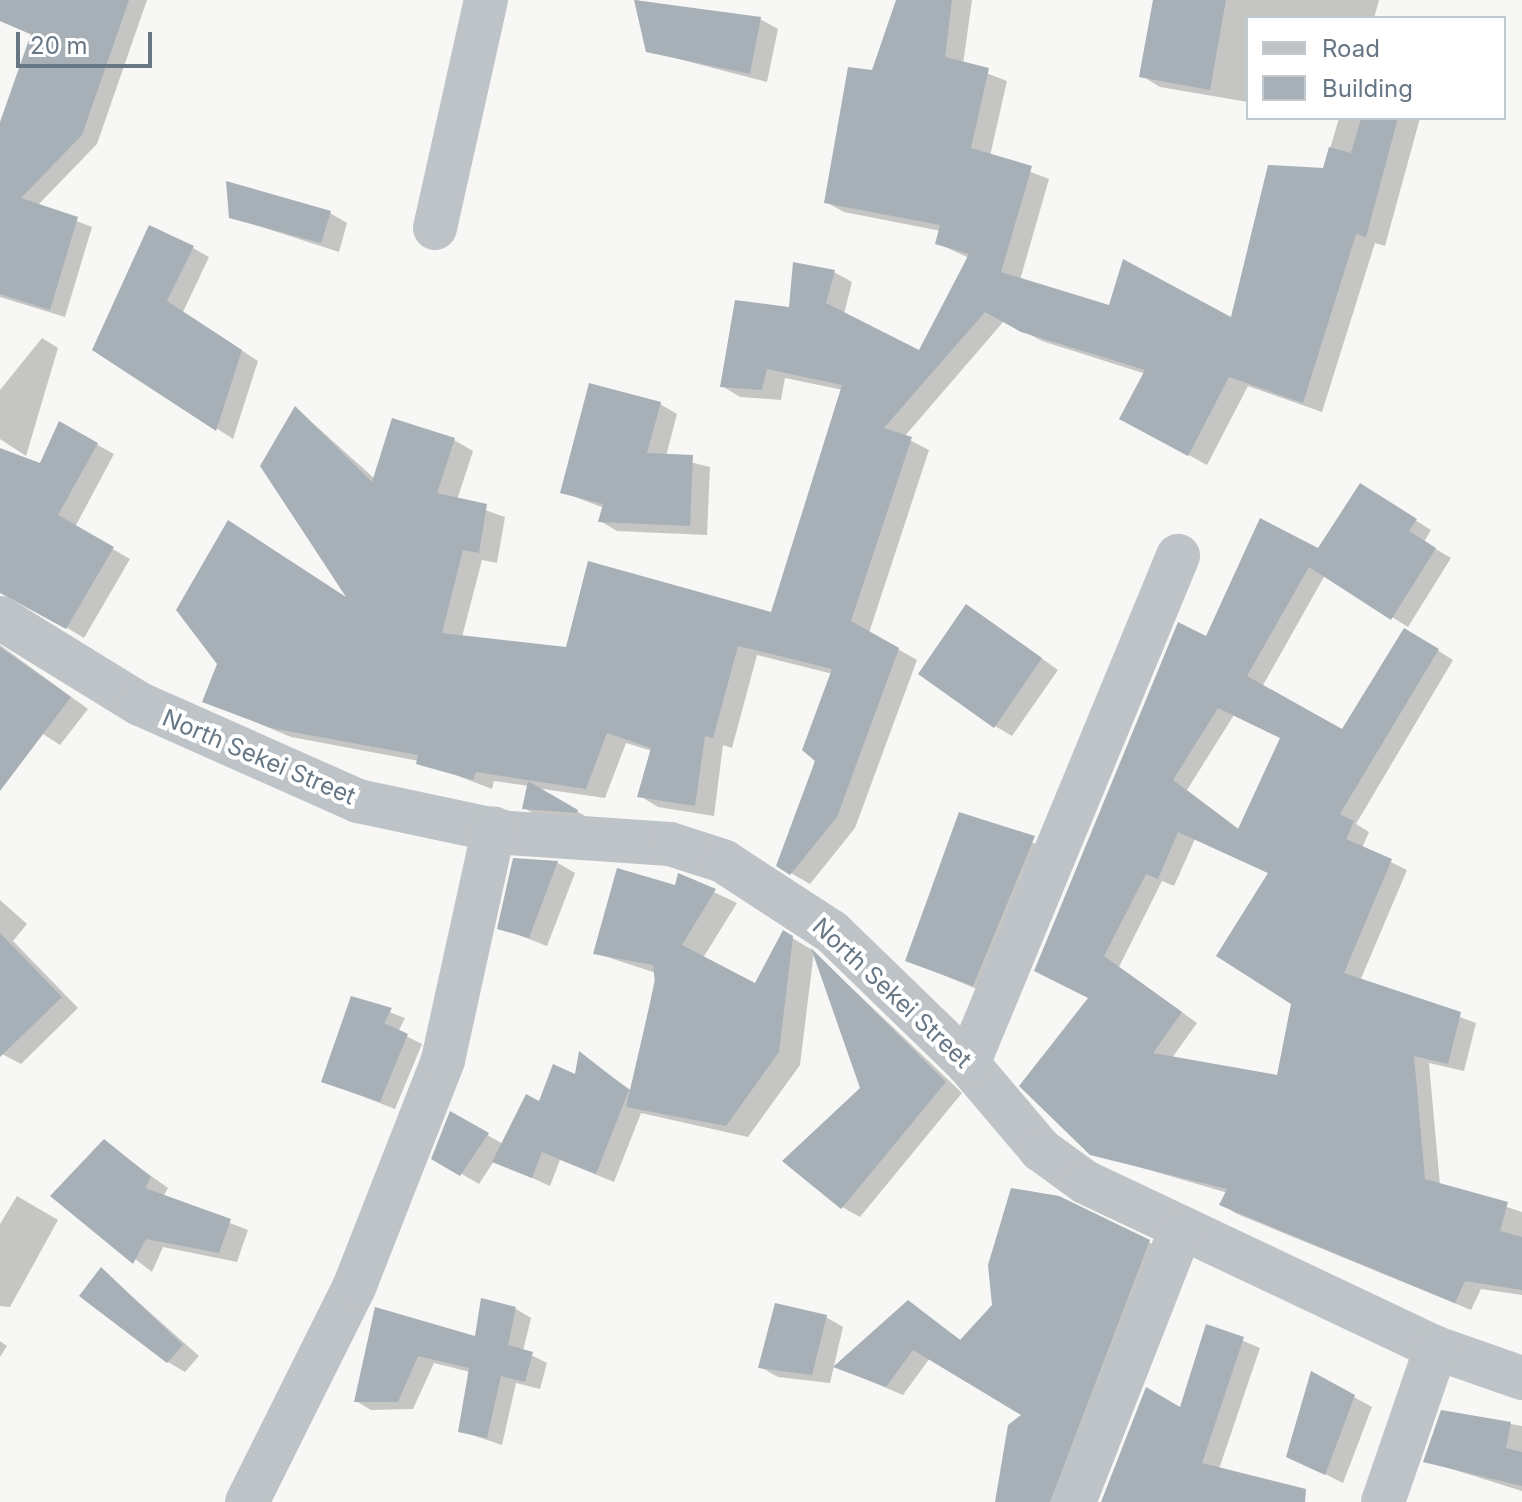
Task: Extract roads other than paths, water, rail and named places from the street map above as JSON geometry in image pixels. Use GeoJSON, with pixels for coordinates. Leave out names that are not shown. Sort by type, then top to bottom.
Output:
{"type":"FeatureCollection","features":[{"type":"Feature","properties":{"kind":"street"},"geometry":{"type":"LineString","coordinates":[[435,228],[486,0]]}},
{"type":"Feature","properties":{"kind":"street"},"geometry":{"type":"LineString","coordinates":[[968,1064],[1178,556]]}},
{"type":"Feature","properties":{"kind":"street","name":"North Sekei Street"},"geometry":{"type":"LineString","coordinates":[[0,618],[40,649],[211,740],[358,801],[494,829],[670,844],[723,861],[832,932],[968,1064],[1041,1150],[1180,1231],[1436,1348],[1522,1378]]}},
{"type":"Feature","properties":{"kind":"street"},"geometry":{"type":"LineString","coordinates":[[247,1502],[355,1285],[443,1060],[494,829]]}},
{"type":"Feature","properties":{"kind":"street"},"geometry":{"type":"LineString","coordinates":[[1074,1502],[1180,1231]]}},
{"type":"Feature","properties":{"kind":"street"},"geometry":{"type":"LineString","coordinates":[[1383,1502],[1436,1348]]}}]}
